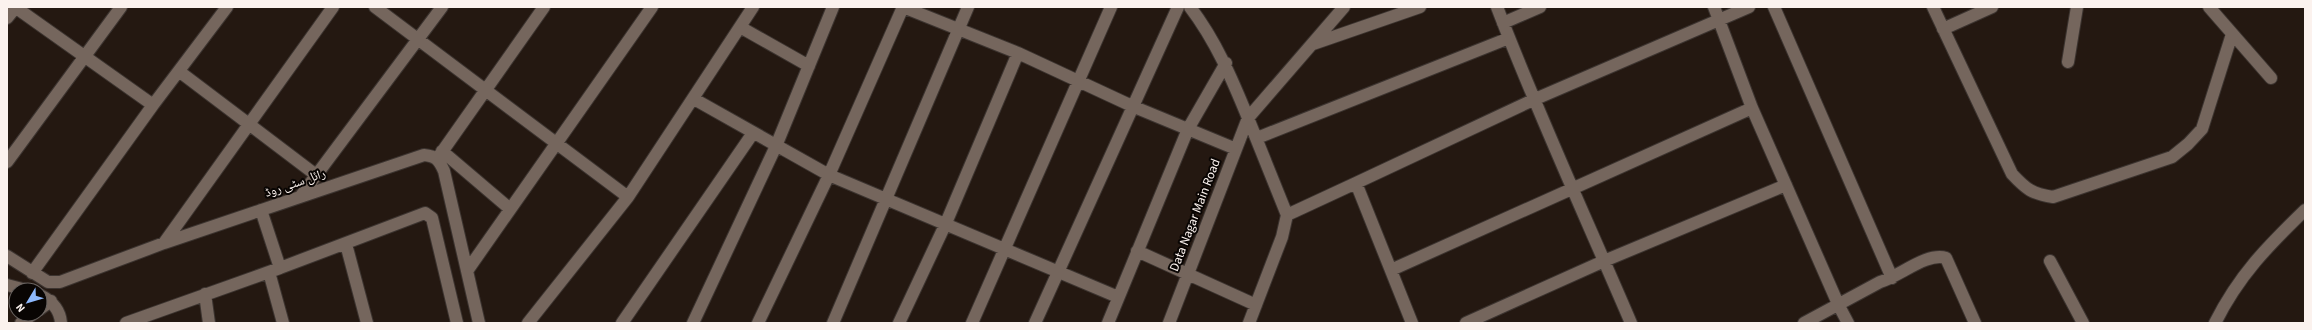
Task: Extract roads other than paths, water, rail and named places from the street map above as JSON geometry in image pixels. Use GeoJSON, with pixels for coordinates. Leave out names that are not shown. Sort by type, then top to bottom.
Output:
{"type":"FeatureCollection","features":[{"type":"Feature","properties":{"kind":"street"},"geometry":{"type":"LineString","coordinates":[[7,18],[16,7],[153,105]]}},
{"type":"Feature","properties":{"kind":"street"},"geometry":{"type":"LineString","coordinates":[[7,162],[86,57],[121,7]]}},
{"type":"Feature","properties":{"kind":"street"},"geometry":{"type":"LineString","coordinates":[[32,273],[153,105],[180,72],[227,7]]}},
{"type":"Feature","properties":{"kind":"street"},"geometry":{"type":"LineString","coordinates":[[164,243],[333,7]]}},
{"type":"Feature","properties":{"kind":"street"},"geometry":{"type":"LineString","coordinates":[[374,7],[628,197]]}},
{"type":"Feature","properties":{"kind":"street"},"geometry":{"type":"LineString","coordinates":[[300,196],[442,7]]}},
{"type":"Feature","properties":{"kind":"street"},"geometry":{"type":"LineString","coordinates":[[479,323],[440,155],[544,7]]}},
{"type":"Feature","properties":{"kind":"street"},"geometry":{"type":"LineString","coordinates":[[467,271],[652,7]]}},
{"type":"Feature","properties":{"kind":"street"},"geometry":{"type":"LineString","coordinates":[[528,323],[628,197],[694,99],[753,7]]}},
{"type":"Feature","properties":{"kind":"street"},"geometry":{"type":"LineString","coordinates":[[693,323],[776,146],[833,7]]}},
{"type":"Feature","properties":{"kind":"street"},"geometry":{"type":"LineString","coordinates":[[758,323],[829,175],[903,7],[1018,53],[1078,79],[1132,106],[1236,149]]}},
{"type":"Feature","properties":{"kind":"street"},"geometry":{"type":"LineString","coordinates":[[833,323],[968,7]]}},
{"type":"Feature","properties":{"kind":"street"},"geometry":{"type":"LineString","coordinates":[[972,323],[1078,79],[1111,7]]}},
{"type":"Feature","properties":{"kind":"street"},"geometry":{"type":"LineString","coordinates":[[1035,323],[1178,7]]}},
{"type":"Feature","properties":{"kind":"street"},"geometry":{"type":"LineString","coordinates":[[1190,7],[1204,25],[1226,63],[1287,215],[1282,237],[1249,323]]}},
{"type":"Feature","properties":{"kind":"street"},"geometry":{"type":"LineString","coordinates":[[1312,44],[1420,7]]}},
{"type":"Feature","properties":{"kind":"street"},"geometry":{"type":"LineString","coordinates":[[1497,7],[1533,100],[1574,188],[1631,323]]}},
{"type":"Feature","properties":{"kind":"street"},"geometry":{"type":"LineString","coordinates":[[1503,23],[1540,7]]}},
{"type":"Feature","properties":{"kind":"street"},"geometry":{"type":"LineString","coordinates":[[1714,7],[1752,108],[1839,306],[1848,323]]}},
{"type":"Feature","properties":{"kind":"street"},"geometry":{"type":"LineString","coordinates":[[1287,215],[1533,100],[1750,7]]}},
{"type":"Feature","properties":{"kind":"street"},"geometry":{"type":"LineString","coordinates":[[1774,7],[1892,278]]}},
{"type":"Feature","properties":{"kind":"street"},"geometry":{"type":"LineString","coordinates":[[1933,7],[2012,174],[2027,190],[2040,195],[2053,197],[2172,157],[2188,144],[2202,129],[2232,34]]}},
{"type":"Feature","properties":{"kind":"street"},"geometry":{"type":"LineString","coordinates":[[1943,29],[1992,7]]}},
{"type":"Feature","properties":{"kind":"street"},"geometry":{"type":"LineString","coordinates":[[2068,62],[2077,7]]}},
{"type":"Feature","properties":{"kind":"street"},"geometry":{"type":"LineString","coordinates":[[2209,7],[2271,78]]}},
{"type":"Feature","properties":{"kind":"street","name":"Data Nagar Main Road"},"geometry":{"type":"LineString","coordinates":[[1168,323],[1248,118],[1342,8]]}},
{"type":"Feature","properties":{"kind":"street"},"geometry":{"type":"LineString","coordinates":[[740,27],[809,66]]}},
{"type":"Feature","properties":{"kind":"street"},"geometry":{"type":"LineString","coordinates":[[1257,138],[1509,38]]}},
{"type":"Feature","properties":{"kind":"street"},"geometry":{"type":"LineString","coordinates":[[899,323],[946,223],[1018,53]]}},
{"type":"Feature","properties":{"kind":"street"},"geometry":{"type":"LineString","coordinates":[[1108,323],[1188,129],[1226,63]]}},
{"type":"Feature","properties":{"kind":"street"},"geometry":{"type":"LineString","coordinates":[[180,72],[316,175]]}},
{"type":"Feature","properties":{"kind":"street"},"geometry":{"type":"LineString","coordinates":[[694,99],[829,175],[946,223],[1058,273],[1118,297]]}},
{"type":"Feature","properties":{"kind":"street"},"geometry":{"type":"LineString","coordinates":[[1391,270],[1752,108]]}},
{"type":"Feature","properties":{"kind":"street"},"geometry":{"type":"LineString","coordinates":[[622,323],[753,133]]}},
{"type":"Feature","properties":{"kind":"street","name":"رائل سٹی روڈ"},"geometry":{"type":"LineString","coordinates":[[7,256],[48,282],[60,282],[164,243],[300,196],[424,155],[440,155]]}},
{"type":"Feature","properties":{"kind":"street"},"geometry":{"type":"LineString","coordinates":[[440,155],[510,208]]}},
{"type":"Feature","properties":{"kind":"street"},"geometry":{"type":"LineString","coordinates":[[1356,183],[1412,323]]}},
{"type":"Feature","properties":{"kind":"street"},"geometry":{"type":"LineString","coordinates":[[1466,323],[1604,261],[1786,185]]}},
{"type":"Feature","properties":{"kind":"street"},"geometry":{"type":"LineString","coordinates":[[261,210],[275,270],[283,323]]}},
{"type":"Feature","properties":{"kind":"street"},"geometry":{"type":"LineString","coordinates":[[2215,323],[2242,276],[2258,257],[2305,210]]}},
{"type":"Feature","properties":{"kind":"street"},"geometry":{"type":"LineString","coordinates":[[124,322],[346,244],[421,213],[429,215],[432,218],[457,323]]}},
{"type":"Feature","properties":{"kind":"street"},"geometry":{"type":"LineString","coordinates":[[346,244],[368,323]]}},
{"type":"Feature","properties":{"kind":"street"},"geometry":{"type":"LineString","coordinates":[[1137,251],[1256,305]]}},
{"type":"Feature","properties":{"kind":"street"},"geometry":{"type":"LineString","coordinates":[[1804,323],[1839,306],[1880,282],[1892,278],[1929,258],[1936,256],[1946,258],[1975,323]]}},
{"type":"Feature","properties":{"kind":"street"},"geometry":{"type":"LineString","coordinates":[[2050,261],[2083,323]]}},
{"type":"Feature","properties":{"kind":"street"},"geometry":{"type":"LineString","coordinates":[[205,294],[208,323]]}},
{"type":"Feature","properties":{"kind":"street"},"geometry":{"type":"LineString","coordinates":[[48,299],[51,301],[60,314],[61,323]]}}]}
